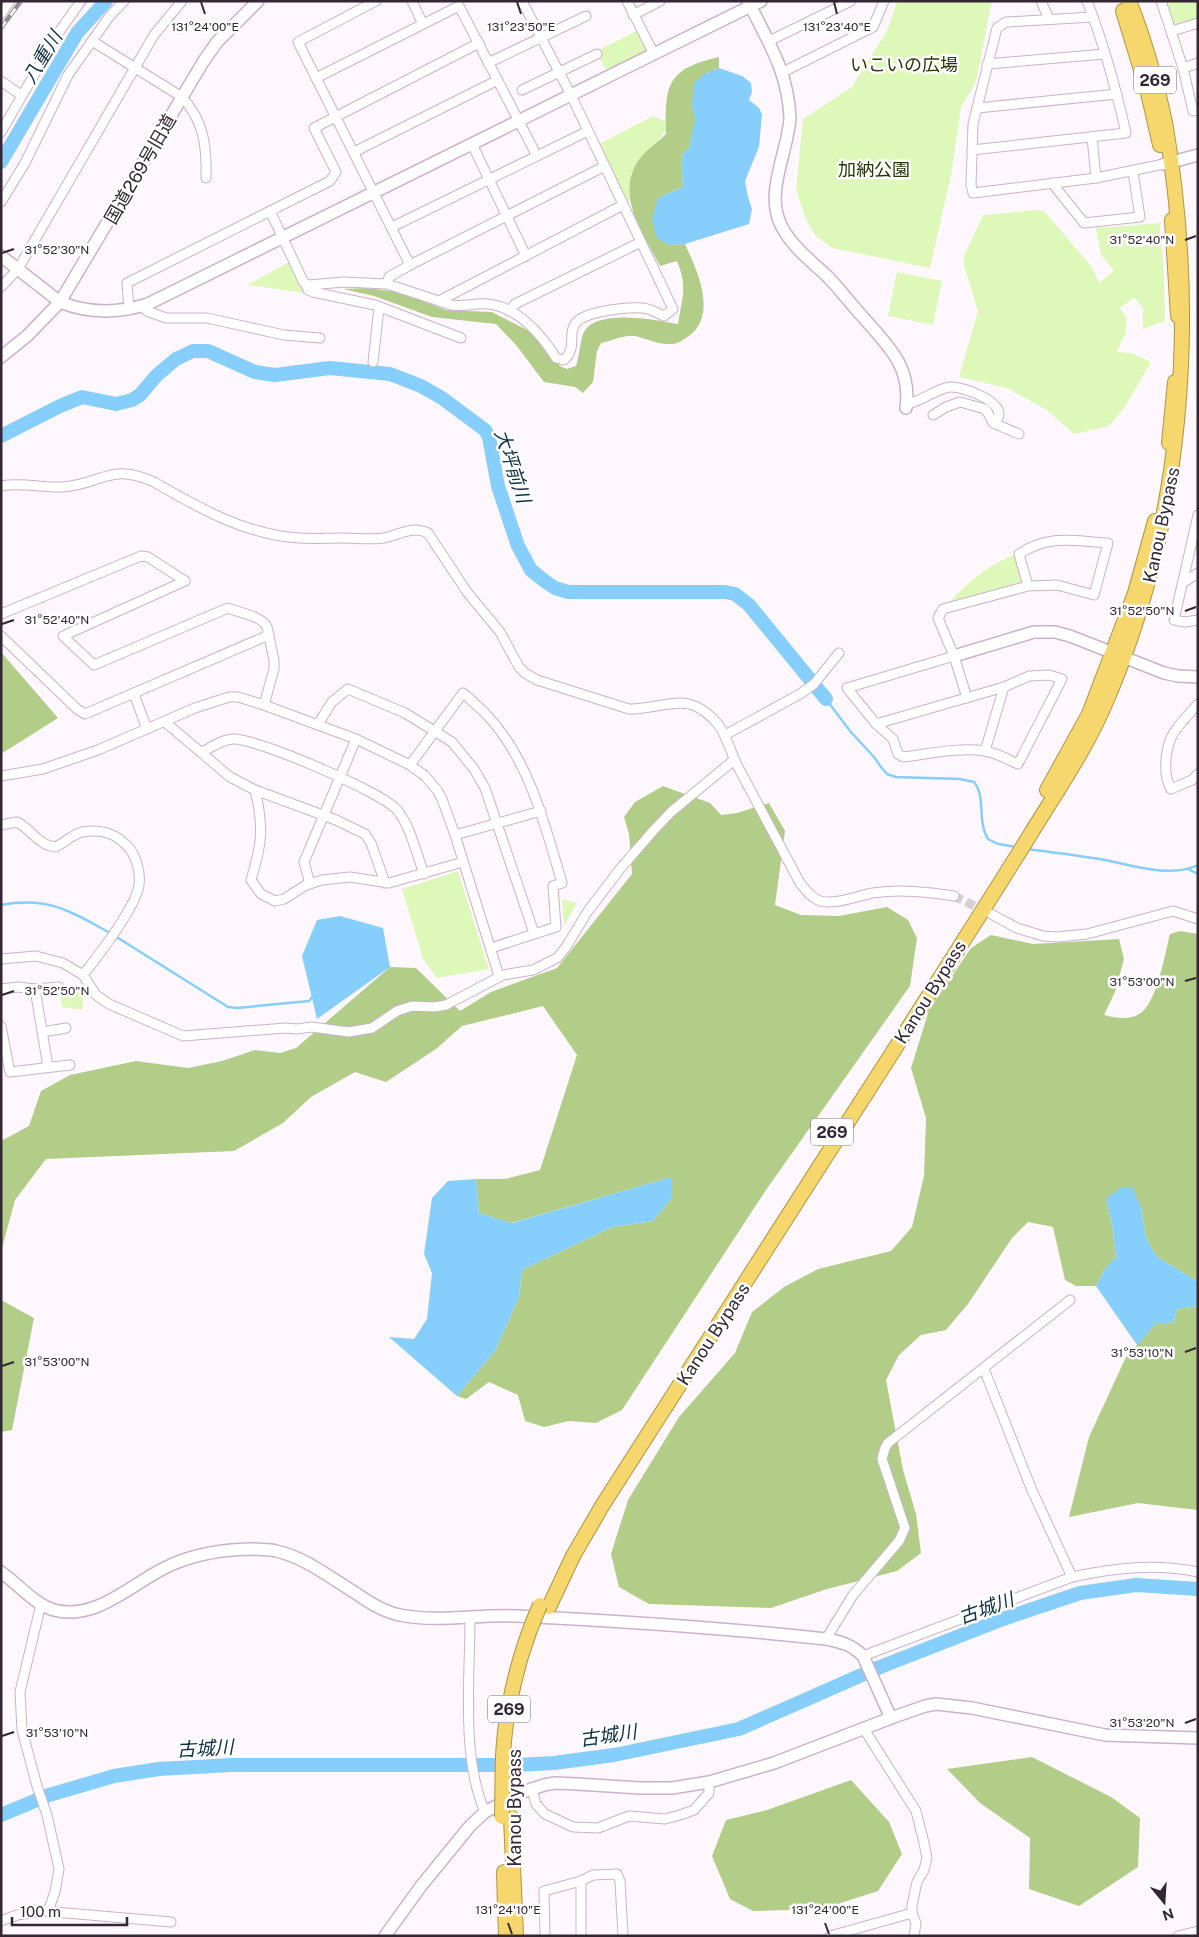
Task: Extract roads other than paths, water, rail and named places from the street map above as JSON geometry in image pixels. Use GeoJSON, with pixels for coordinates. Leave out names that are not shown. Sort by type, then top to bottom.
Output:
{"type":"FeatureCollection","features":[{"type":"Feature","properties":{"kind":"highway","name":"Kanou Bypass"},"geometry":{"type":"LineString","coordinates":[[516,1936],[503,1758],[508,1713],[520,1660],[566,1551],[972,910],[1030,822],[1119,655],[1147,591],[1166,512],[1182,419],[1187,324],[1186,267],[1181,208],[1120,1]]}},
{"type":"Feature","properties":{"kind":"highway","name":"Kanou Bypass"},"geometry":{"type":"LineString","coordinates":[[1129,1],[1139,27],[1158,91],[1169,163]]}},
{"type":"Feature","properties":{"kind":"highway","name":"Kanou Bypass"},"geometry":{"type":"LineString","coordinates":[[506,1936],[507,1817]]}},
{"type":"Feature","properties":{"kind":"street"},"geometry":{"type":"LineString","coordinates":[[1,14],[10,1]]}},
{"type":"Feature","properties":{"kind":"street"},"geometry":{"type":"LineString","coordinates":[[1,132],[21,95],[81,1]]}},
{"type":"Feature","properties":{"kind":"street"},"geometry":{"type":"LineString","coordinates":[[1,202],[25,163],[68,75],[109,17],[124,1]]}},
{"type":"Feature","properties":{"kind":"street"},"geometry":{"type":"LineString","coordinates":[[1,287],[18,269],[154,34],[182,1]]}},
{"type":"Feature","properties":{"kind":"street"},"geometry":{"type":"LineString","coordinates":[[376,1],[298,42],[410,264]]}},
{"type":"Feature","properties":{"kind":"street"},"geometry":{"type":"LineString","coordinates":[[412,1],[423,24]]}},
{"type":"Feature","properties":{"kind":"street"},"geometry":{"type":"LineString","coordinates":[[306,284],[387,284],[460,307],[489,304],[509,311],[535,328],[556,358],[564,360],[572,348],[573,325],[577,320],[613,310],[644,308],[664,316],[673,309],[571,96],[522,1]]}},
{"type":"Feature","properties":{"kind":"street"},"geometry":{"type":"LineString","coordinates":[[627,1],[654,54]]}},
{"type":"Feature","properties":{"kind":"street"},"geometry":{"type":"LineString","coordinates":[[633,15],[660,1]]}},
{"type":"Feature","properties":{"kind":"street"},"geometry":{"type":"LineString","coordinates":[[768,41],[851,1]]}},
{"type":"Feature","properties":{"kind":"street"},"geometry":{"type":"LineString","coordinates":[[783,72],[873,27],[884,1]]}},
{"type":"Feature","properties":{"kind":"street"},"geometry":{"type":"LineString","coordinates":[[1041,1],[1049,19]]}},
{"type":"Feature","properties":{"kind":"street"},"geometry":{"type":"LineString","coordinates":[[972,150],[1126,134],[1117,94],[1087,1]]}},
{"type":"Feature","properties":{"kind":"street"},"geometry":{"type":"LineString","coordinates":[[1161,1],[1184,68],[1193,111],[1198,110]]}},
{"type":"Feature","properties":{"kind":"street","name":"国道269号旧道"},"geometry":{"type":"LineString","coordinates":[[1,357],[27,336],[60,302],[182,97],[217,42],[257,2]]}},
{"type":"Feature","properties":{"kind":"street"},"geometry":{"type":"LineString","coordinates":[[1,256],[60,302],[72,307],[90,310],[129,310],[142,306],[571,96],[753,3],[783,72],[787,86],[790,120],[776,188],[775,202],[777,215],[790,241],[834,284],[875,332],[886,342],[901,366],[908,394],[907,406],[920,401],[940,389],[952,387],[965,390],[996,405],[1000,412],[999,417],[996,420],[992,419]]}},
{"type":"Feature","properties":{"kind":"street"},"geometry":{"type":"LineString","coordinates":[[316,78],[459,6],[537,156]]}},
{"type":"Feature","properties":{"kind":"street"},"geometry":{"type":"LineString","coordinates":[[488,63],[586,16]]}},
{"type":"Feature","properties":{"kind":"street"},"geometry":{"type":"LineString","coordinates":[[1093,17],[1006,22],[997,28],[973,124],[973,193],[1132,172],[1198,155]]}},
{"type":"Feature","properties":{"kind":"street"},"geometry":{"type":"LineString","coordinates":[[1172,31],[1198,23]]}},
{"type":"Feature","properties":{"kind":"street"},"geometry":{"type":"LineString","coordinates":[[92,41],[182,97],[200,123],[207,160],[206,178]]}},
{"type":"Feature","properties":{"kind":"street"},"geometry":{"type":"LineString","coordinates":[[129,310],[127,283],[330,181],[336,172],[314,128],[479,43]]}},
{"type":"Feature","properties":{"kind":"street"},"geometry":{"type":"LineString","coordinates":[[522,90],[597,54]]}},
{"type":"Feature","properties":{"kind":"street"},"geometry":{"type":"LineString","coordinates":[[987,64],[1105,54]]}},
{"type":"Feature","properties":{"kind":"street"},"geometry":{"type":"LineString","coordinates":[[1184,68],[1198,63]]}},
{"type":"Feature","properties":{"kind":"street"},"geometry":{"type":"LineString","coordinates":[[354,152],[498,80]]}},
{"type":"Feature","properties":{"kind":"street"},"geometry":{"type":"LineString","coordinates":[[1,81],[21,95]]}},
{"type":"Feature","properties":{"kind":"street"},"geometry":{"type":"LineString","coordinates":[[977,108],[1117,94]]}},
{"type":"Feature","properties":{"kind":"street"},"geometry":{"type":"LineString","coordinates":[[392,227],[588,131]]}},
{"type":"Feature","properties":{"kind":"street"},"geometry":{"type":"LineString","coordinates":[[1092,137],[1096,178]]}},
{"type":"Feature","properties":{"kind":"street"},"geometry":{"type":"LineString","coordinates":[[472,144],[526,256]]}},
{"type":"Feature","properties":{"kind":"street"},"geometry":{"type":"LineString","coordinates":[[387,284],[389,277],[410,264],[605,166]]}},
{"type":"Feature","properties":{"kind":"street"},"geometry":{"type":"LineString","coordinates":[[1052,183],[1084,223],[1140,217],[1132,172]]}},
{"type":"Feature","properties":{"kind":"street"},"geometry":{"type":"LineString","coordinates":[[439,301],[623,205]]}},
{"type":"Feature","properties":{"kind":"street"},"geometry":{"type":"LineString","coordinates":[[270,211],[308,290],[375,305],[461,338]]}},
{"type":"Feature","properties":{"kind":"street"},"geometry":{"type":"LineString","coordinates":[[509,311],[515,304],[641,242]]}},
{"type":"Feature","properties":{"kind":"street"},"geometry":{"type":"LineString","coordinates":[[142,306],[147,312],[166,318],[207,318],[284,335],[320,338]]}},
{"type":"Feature","properties":{"kind":"street"},"geometry":{"type":"LineString","coordinates":[[373,362],[379,308]]}},
{"type":"Feature","properties":{"kind":"street"},"geometry":{"type":"LineString","coordinates":[[933,415],[946,407],[960,402],[985,409],[993,423],[1019,434]]}},
{"type":"Feature","properties":{"kind":"street"},"geometry":{"type":"LineString","coordinates":[[1,486],[14,484],[63,487],[111,474],[126,474],[142,477],[154,482],[223,519],[269,534],[299,538],[364,539],[383,538],[412,530],[424,531],[428,533],[467,592],[500,632],[514,659],[526,673],[537,680],[629,709],[682,703],[707,712],[725,735],[734,760],[800,883],[814,898],[821,901],[834,902],[874,893],[904,891],[954,896]]}},
{"type":"Feature","properties":{"kind":"street"},"geometry":{"type":"LineString","coordinates":[[1197,518],[1174,620],[1185,622],[1198,620]]}},
{"type":"Feature","properties":{"kind":"street"},"geometry":{"type":"LineString","coordinates":[[967,698],[954,656],[938,618],[943,609],[1028,586],[1057,585],[1094,596],[1108,543],[1053,540],[1033,545],[1019,554],[1028,586]]}},
{"type":"Feature","properties":{"kind":"street"},"geometry":{"type":"LineString","coordinates":[[1,614],[141,556],[148,557],[185,581],[62,636],[94,665],[228,608],[263,621],[267,627],[274,669],[264,705]]}},
{"type":"Feature","properties":{"kind":"street"},"geometry":{"type":"LineString","coordinates":[[1184,582],[1198,573]]}},
{"type":"Feature","properties":{"kind":"street"},"geometry":{"type":"LineString","coordinates":[[876,724],[1004,687],[1029,676],[1049,675],[1062,679],[1018,764],[1002,756],[985,751],[956,750],[903,757],[898,754],[893,739],[876,724],[847,688],[1034,632],[1055,632],[1070,636],[1164,673],[1198,677]]}},
{"type":"Feature","properties":{"kind":"street"},"geometry":{"type":"LineString","coordinates":[[1,636],[82,713],[92,712],[269,635]]}},
{"type":"Feature","properties":{"kind":"street"},"geometry":{"type":"LineString","coordinates":[[725,735],[800,694],[814,684],[838,653]]}},
{"type":"Feature","properties":{"kind":"street"},"geometry":{"type":"LineString","coordinates":[[985,751],[1004,687]]}},
{"type":"Feature","properties":{"kind":"street"},"geometry":{"type":"LineString","coordinates":[[318,724],[332,702],[348,689],[405,713],[452,742],[474,769],[484,788],[534,934]]}},
{"type":"Feature","properties":{"kind":"street"},"geometry":{"type":"LineString","coordinates":[[410,765],[464,693],[487,715],[503,736],[525,774],[541,811],[562,883],[553,886],[556,926],[490,948]]}},
{"type":"Feature","properties":{"kind":"street"},"geometry":{"type":"LineString","coordinates":[[134,694],[147,729]]}},
{"type":"Feature","properties":{"kind":"street"},"geometry":{"type":"LineString","coordinates":[[1,776],[43,769],[98,750],[195,708],[229,697],[238,697],[264,705],[356,739],[410,765],[425,776],[437,790],[456,836],[499,976]]}},
{"type":"Feature","properties":{"kind":"street"},"geometry":{"type":"LineString","coordinates":[[1198,704],[1171,738],[1165,772],[1166,781],[1171,788],[1192,780],[1198,774]]}},
{"type":"Feature","properties":{"kind":"street"},"geometry":{"type":"LineString","coordinates":[[165,722],[230,777],[254,790],[365,834],[371,843],[385,883]]}},
{"type":"Feature","properties":{"kind":"street"},"geometry":{"type":"LineString","coordinates":[[202,752],[221,742],[233,739],[252,742],[340,777],[381,797],[399,812],[424,874]]}},
{"type":"Feature","properties":{"kind":"street"},"geometry":{"type":"LineString","coordinates":[[310,884],[304,862],[356,739]]}},
{"type":"Feature","properties":{"kind":"street"},"geometry":{"type":"LineString","coordinates":[[1,959],[36,956],[63,963],[84,975],[92,991],[109,1004],[183,1036],[286,1028],[311,1027],[349,1032],[372,1028],[397,1011],[412,1006],[434,1007],[446,1005],[499,976],[533,970],[557,958],[588,911],[620,869],[653,831],[671,812],[734,760]]}},
{"type":"Feature","properties":{"kind":"street"},"geometry":{"type":"LineString","coordinates":[[254,790],[260,811],[261,836],[260,853],[251,880],[261,894],[275,901],[284,899],[310,884],[350,877],[385,883],[463,862]]}},
{"type":"Feature","properties":{"kind":"street"},"geometry":{"type":"LineString","coordinates":[[456,836],[541,811]]}},
{"type":"Feature","properties":{"kind":"street"},"geometry":{"type":"LineString","coordinates":[[1,825],[17,822],[26,827],[41,842],[55,847],[75,834],[102,832],[120,839],[131,852],[138,870],[139,885],[137,893],[119,926],[84,975]]}},
{"type":"Feature","properties":{"kind":"street"},"geometry":{"type":"LineString","coordinates":[[991,914],[1018,928],[1043,936],[1057,937],[1087,934],[1172,911],[1198,919]]}},
{"type":"Feature","properties":{"kind":"street"},"geometry":{"type":"LineString","coordinates":[[1,989],[59,987]]}},
{"type":"Feature","properties":{"kind":"street"},"geometry":{"type":"LineString","coordinates":[[35,989],[48,1067]]}},
{"type":"Feature","properties":{"kind":"street"},"geometry":{"type":"LineString","coordinates":[[1,1026],[3,1048],[10,1072],[70,1065]]}},
{"type":"Feature","properties":{"kind":"street"},"geometry":{"type":"LineString","coordinates":[[43,1032],[66,1028]]}},
{"type":"Feature","properties":{"kind":"street"},"geometry":{"type":"LineString","coordinates":[[826,1639],[853,1595],[899,1542],[906,1528],[882,1459],[888,1443],[1070,1300]]}},
{"type":"Feature","properties":{"kind":"street"},"geometry":{"type":"LineString","coordinates":[[984,1369],[1031,1488],[1072,1577]]}},
{"type":"Feature","properties":{"kind":"street"},"geometry":{"type":"LineString","coordinates":[[1,1572],[40,1604],[55,1610],[84,1611],[103,1604],[172,1564],[218,1551],[253,1549],[276,1551],[299,1560],[375,1606],[398,1615],[422,1618],[470,1618],[508,1615],[623,1621],[826,1639],[847,1643],[856,1648],[865,1658],[891,1718]]}},
{"type":"Feature","properties":{"kind":"street"},"geometry":{"type":"LineString","coordinates":[[865,1658],[1072,1577],[1108,1569],[1139,1566],[1180,1568],[1198,1572]]}},
{"type":"Feature","properties":{"kind":"street"},"geometry":{"type":"LineString","coordinates":[[40,1604],[20,1692],[22,1730],[47,1815],[59,1869],[57,1885],[48,1911]]}},
{"type":"Feature","properties":{"kind":"street"},"geometry":{"type":"LineString","coordinates":[[470,1618],[470,1745],[473,1778],[485,1812]]}},
{"type":"Feature","properties":{"kind":"street"},"geometry":{"type":"LineString","coordinates":[[385,1936],[421,1886],[470,1826],[485,1812],[520,1793],[555,1783],[672,1788],[709,1782],[774,1763],[925,1706],[948,1705],[1105,1735],[1198,1738]]}},
{"type":"Feature","properties":{"kind":"street"},"geometry":{"type":"LineString","coordinates":[[864,1729],[916,1811],[924,1842],[927,1858],[924,1870],[917,1882],[912,1913],[916,1923],[914,1936]]}},
{"type":"Feature","properties":{"kind":"street"},"geometry":{"type":"LineString","coordinates":[[532,1789],[536,1804],[545,1814],[573,1827],[598,1828],[629,1816],[665,1818],[694,1810],[709,1793],[709,1782]]}},
{"type":"Feature","properties":{"kind":"street"},"geometry":{"type":"LineString","coordinates":[[545,1936],[544,1891],[581,1881],[593,1875],[617,1874],[620,1881],[623,1936]]}},
{"type":"Feature","properties":{"kind":"street"},"geometry":{"type":"LineString","coordinates":[[581,1881],[581,1936]]}},
{"type":"Feature","properties":{"kind":"street"},"geometry":{"type":"LineString","coordinates":[[1,1921],[17,1915],[48,1911],[171,1922]]}},
{"type":"Feature","properties":{"kind":"street"},"geometry":{"type":"LineString","coordinates":[[830,1936],[912,1913]]}},
{"type":"Feature","properties":{"kind":"street"},"geometry":{"type":"LineString","coordinates":[[1178,1936],[1198,1931]]}},
{"type":"Feature","properties":{"kind":"water"},"geometry":{"type":"Polygon","coordinates":[[[719,68],[742,76],[751,83],[752,92],[749,100],[759,108],[762,114],[759,147],[745,181],[752,209],[749,224],[685,244],[669,245],[657,238],[652,219],[658,198],[683,187],[682,157],[683,153],[689,149],[695,119],[692,105],[694,83],[706,73],[719,68]]]}},
{"type":"Feature","properties":{"kind":"water"},"geometry":{"type":"Polygon","coordinates":[[[340,916],[383,928],[390,967],[317,1019],[302,956],[317,920],[340,916]]]}},
{"type":"Feature","properties":{"kind":"water"},"geometry":{"type":"Polygon","coordinates":[[[672,1177],[672,1198],[653,1221],[612,1227],[522,1270],[519,1297],[495,1351],[457,1396],[389,1337],[414,1339],[427,1319],[432,1273],[424,1254],[432,1198],[448,1181],[476,1179],[479,1213],[512,1223],[672,1177]]]}},
{"type":"Feature","properties":{"kind":"water"},"geometry":{"type":"Polygon","coordinates":[[[1132,1187],[1141,1207],[1146,1238],[1156,1256],[1198,1282],[1198,1306],[1177,1309],[1174,1322],[1156,1324],[1137,1345],[1096,1286],[1105,1269],[1116,1257],[1112,1224],[1106,1199],[1120,1188],[1132,1187]]]}},
{"type":"Feature","properties":{"kind":"waterway","name":"八重川"},"geometry":{"type":"LineString","coordinates":[[1,162],[77,33],[106,1]]}},
{"type":"Feature","properties":{"kind":"waterway","name":"大坪前川"},"geometry":{"type":"LineString","coordinates":[[1,436],[82,397],[116,404],[132,400],[140,395],[156,376],[176,359],[193,351],[208,351],[255,372],[275,375],[330,368],[390,374],[421,386],[442,398],[485,430],[489,437],[498,486],[518,546],[531,570],[546,582],[555,588],[568,592],[725,592],[735,594],[749,605],[826,699]]}},
{"type":"Feature","properties":{"kind":"waterway"},"geometry":{"type":"LineString","coordinates":[[826,699],[850,731],[887,774],[896,777],[960,779],[974,782],[980,794],[983,825],[988,839],[998,844],[1017,847]]}},
{"type":"Feature","properties":{"kind":"waterway"},"geometry":{"type":"LineString","coordinates":[[1027,849],[1111,861],[1162,871],[1175,871],[1198,865]]}},
{"type":"Feature","properties":{"kind":"waterway"},"geometry":{"type":"LineString","coordinates":[[1188,869],[1198,874]]}},
{"type":"Feature","properties":{"kind":"waterway"},"geometry":{"type":"LineString","coordinates":[[1,905],[18,903],[46,904],[84,918],[110,933]]}},
{"type":"Feature","properties":{"kind":"waterway"},"geometry":{"type":"LineString","coordinates":[[115,936],[228,1007],[237,1008],[309,1001],[313,996]]}},
{"type":"Feature","properties":{"kind":"waterway","name":"古城川"},"geometry":{"type":"LineString","coordinates":[[1,1815],[49,1795],[114,1776],[159,1769],[231,1765],[517,1765],[554,1763],[614,1755],[739,1729],[880,1667],[1003,1619],[1080,1593],[1136,1585],[1198,1589]]}},
{"type":"Feature","properties":{"kind":"tunnel"},"geometry":{"type":"LineString","coordinates":[[954,896],[987,912]]}},
{"type":"Feature","properties":{"kind":"railway"},"geometry":{"type":"LineString","coordinates":[[1,28],[21,1]]}},
{"type":"Feature","properties":{"kind":"park label","name":"いこいの広場"},"geometry":{"type":"Point","coordinates":[904,64]}},
{"type":"Feature","properties":{"kind":"park label","name":"加納公園"},"geometry":{"type":"Point","coordinates":[874,169]}}]}
